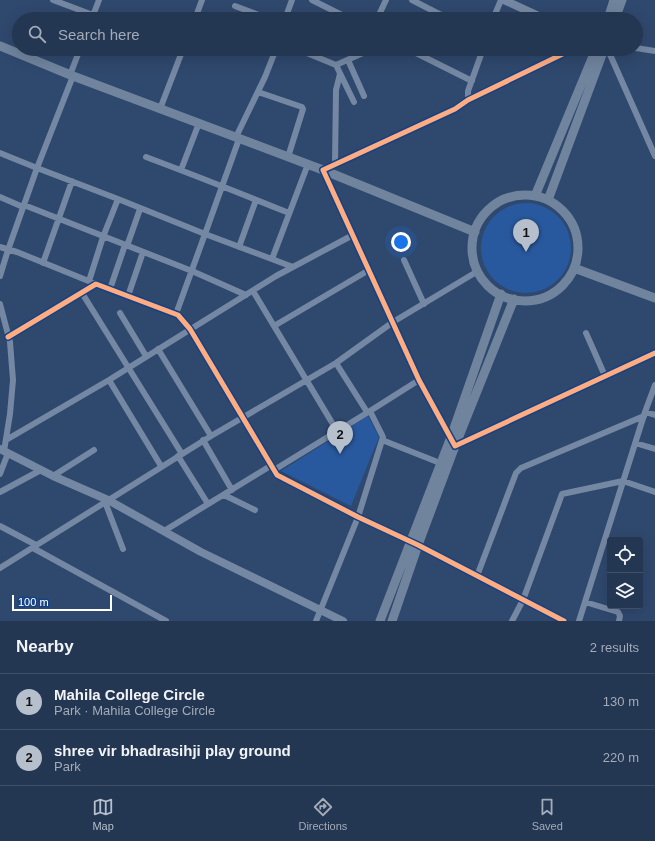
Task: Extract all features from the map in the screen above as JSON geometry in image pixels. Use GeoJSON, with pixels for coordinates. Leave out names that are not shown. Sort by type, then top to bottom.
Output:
{"type":"FeatureCollection","features":[{"type":"Feature","properties":{"kind":"main road"},"geometry":{"type":"LineString","coordinates":[[610,12],[614,0]]}},
{"type":"Feature","properties":{"kind":"main road"},"geometry":{"type":"LineString","coordinates":[[618,12],[622,0]]}},
{"type":"Feature","properties":{"kind":"main road"},"geometry":{"type":"LineString","coordinates":[[0,46],[12,51]]}},
{"type":"Feature","properties":{"kind":"main road"},"geometry":{"type":"LineString","coordinates":[[24,56],[71,76],[308,164],[475,232]]}},
{"type":"Feature","properties":{"kind":"main road"},"geometry":{"type":"LineString","coordinates":[[535,196],[599,56]]}},
{"type":"Feature","properties":{"kind":"main road"},"geometry":{"type":"LineString","coordinates":[[548,200],[600,56]]}},
{"type":"Feature","properties":{"kind":"main road"},"geometry":{"type":"LineString","coordinates":[[526,194],[535,196],[548,200],[558,206],[570,218],[577,234],[578,251],[574,268],[566,282],[553,293],[537,300],[514,299],[504,296],[489,286],[478,271],[472,245],[475,232],[482,217],[494,205],[509,197],[526,194]]}},
{"type":"Feature","properties":{"kind":"main road"},"geometry":{"type":"LineString","coordinates":[[574,268],[655,298]]}},
{"type":"Feature","properties":{"kind":"main road"},"geometry":{"type":"LineString","coordinates":[[392,621],[414,544],[440,463],[451,437],[501,294]]}},
{"type":"Feature","properties":{"kind":"main road"},"geometry":{"type":"LineString","coordinates":[[380,621],[456,446],[514,299]]}},
{"type":"Feature","properties":{"kind":"street"},"geometry":{"type":"LineString","coordinates":[[53,0],[81,12]]}},
{"type":"Feature","properties":{"kind":"street"},"geometry":{"type":"LineString","coordinates":[[94,12],[99,0]]}},
{"type":"Feature","properties":{"kind":"street"},"geometry":{"type":"LineString","coordinates":[[197,12],[202,0]]}},
{"type":"Feature","properties":{"kind":"street"},"geometry":{"type":"LineString","coordinates":[[288,12],[292,0]]}},
{"type":"Feature","properties":{"kind":"street"},"geometry":{"type":"LineString","coordinates":[[312,0],[336,12]]}},
{"type":"Feature","properties":{"kind":"street"},"geometry":{"type":"LineString","coordinates":[[380,12],[386,0]]}},
{"type":"Feature","properties":{"kind":"street"},"geometry":{"type":"LineString","coordinates":[[412,0],[435,12]]}},
{"type":"Feature","properties":{"kind":"street"},"geometry":{"type":"LineString","coordinates":[[496,12],[501,0]]}},
{"type":"Feature","properties":{"kind":"street"},"geometry":{"type":"LineString","coordinates":[[504,0],[530,12]]}},
{"type":"Feature","properties":{"kind":"street"},"geometry":{"type":"LineString","coordinates":[[235,6],[251,12]]}},
{"type":"Feature","properties":{"kind":"street"},"geometry":{"type":"LineString","coordinates":[[643,49],[655,51]]}},
{"type":"Feature","properties":{"kind":"street"},"geometry":{"type":"LineString","coordinates":[[0,276],[23,206],[78,56]]}},
{"type":"Feature","properties":{"kind":"street"},"geometry":{"type":"LineString","coordinates":[[160,109],[180,56]]}},
{"type":"Feature","properties":{"kind":"street"},"geometry":{"type":"LineString","coordinates":[[176,314],[206,234],[238,138],[273,56]]}},
{"type":"Feature","properties":{"kind":"street"},"geometry":{"type":"LineString","coordinates":[[314,56],[336,65],[354,102]]}},
{"type":"Feature","properties":{"kind":"street"},"geometry":{"type":"LineString","coordinates":[[336,65],[357,56]]}},
{"type":"Feature","properties":{"kind":"street"},"geometry":{"type":"LineString","coordinates":[[422,56],[472,81]]}},
{"type":"Feature","properties":{"kind":"street"},"geometry":{"type":"LineString","coordinates":[[468,100],[468,91],[481,56]]}},
{"type":"Feature","properties":{"kind":"street"},"geometry":{"type":"LineString","coordinates":[[559,56],[468,100],[455,109],[323,170],[419,380],[456,446],[655,353]]}},
{"type":"Feature","properties":{"kind":"street"},"geometry":{"type":"LineString","coordinates":[[605,56],[655,156]]}},
{"type":"Feature","properties":{"kind":"street"},"geometry":{"type":"LineString","coordinates":[[348,60],[364,96]]}},
{"type":"Feature","properties":{"kind":"street"},"geometry":{"type":"LineString","coordinates":[[335,164],[336,90],[340,74]]}},
{"type":"Feature","properties":{"kind":"street"},"geometry":{"type":"LineString","coordinates":[[258,92],[302,107],[303,109],[288,157]]}},
{"type":"Feature","properties":{"kind":"street"},"geometry":{"type":"LineString","coordinates":[[180,170],[199,123]]}},
{"type":"Feature","properties":{"kind":"street"},"geometry":{"type":"LineString","coordinates":[[0,153],[140,209],[293,267]]}},
{"type":"Feature","properties":{"kind":"street"},"geometry":{"type":"LineString","coordinates":[[146,157],[289,213]]}},
{"type":"Feature","properties":{"kind":"street"},"geometry":{"type":"LineString","coordinates":[[272,259],[308,164]]}},
{"type":"Feature","properties":{"kind":"street"},"geometry":{"type":"LineString","coordinates":[[43,263],[72,181]]}},
{"type":"Feature","properties":{"kind":"street"},"geometry":{"type":"LineString","coordinates":[[0,197],[58,218],[246,295]]}},
{"type":"Feature","properties":{"kind":"street"},"geometry":{"type":"LineString","coordinates":[[89,281],[103,237],[118,199]]}},
{"type":"Feature","properties":{"kind":"street"},"geometry":{"type":"LineString","coordinates":[[239,247],[256,200]]}},
{"type":"Feature","properties":{"kind":"street"},"geometry":{"type":"LineString","coordinates":[[110,289],[140,209]]}},
{"type":"Feature","properties":{"kind":"street"},"geometry":{"type":"LineString","coordinates":[[6,440],[110,380],[146,356],[252,291],[353,235]]}},
{"type":"Feature","properties":{"kind":"street"},"geometry":{"type":"LineString","coordinates":[[0,247],[17,252],[178,315],[190,329],[278,475],[564,621]]}},
{"type":"Feature","properties":{"kind":"street"},"geometry":{"type":"LineString","coordinates":[[128,296],[143,252]]}},
{"type":"Feature","properties":{"kind":"street"},"geometry":{"type":"LineString","coordinates":[[404,260],[424,304]]}},
{"type":"Feature","properties":{"kind":"street"},"geometry":{"type":"LineString","coordinates":[[274,326],[369,270]]}},
{"type":"Feature","properties":{"kind":"street"},"geometry":{"type":"LineString","coordinates":[[0,568],[203,440],[336,363],[393,322],[478,271]]}},
{"type":"Feature","properties":{"kind":"street"},"geometry":{"type":"LineString","coordinates":[[8,337],[96,284]]}},
{"type":"Feature","properties":{"kind":"street"},"geometry":{"type":"LineString","coordinates":[[252,291],[337,431]]}},
{"type":"Feature","properties":{"kind":"street"},"geometry":{"type":"LineString","coordinates":[[82,293],[208,504]]}},
{"type":"Feature","properties":{"kind":"street"},"geometry":{"type":"LineString","coordinates":[[0,304],[8,337],[13,380],[10,414],[0,474]]}},
{"type":"Feature","properties":{"kind":"street"},"geometry":{"type":"LineString","coordinates":[[120,313],[146,356]]}},
{"type":"Feature","properties":{"kind":"street"},"geometry":{"type":"LineString","coordinates":[[586,333],[605,376]]}},
{"type":"Feature","properties":{"kind":"street"},"geometry":{"type":"LineString","coordinates":[[158,349],[211,436]]}},
{"type":"Feature","properties":{"kind":"street"},"geometry":{"type":"LineString","coordinates":[[316,621],[358,517],[383,436],[369,412],[336,363]]}},
{"type":"Feature","properties":{"kind":"street"},"geometry":{"type":"LineString","coordinates":[[110,380],[161,466]]}},
{"type":"Feature","properties":{"kind":"street"},"geometry":{"type":"LineString","coordinates":[[164,531],[232,490],[337,431],[419,380]]}},
{"type":"Feature","properties":{"kind":"street"},"geometry":{"type":"LineString","coordinates":[[579,621],[644,414],[655,385]]}},
{"type":"Feature","properties":{"kind":"street"},"geometry":{"type":"LineString","coordinates":[[476,576],[517,471],[644,414],[655,415]]}},
{"type":"Feature","properties":{"kind":"street"},"geometry":{"type":"LineString","coordinates":[[203,440],[232,490]]}},
{"type":"Feature","properties":{"kind":"street"},"geometry":{"type":"LineString","coordinates":[[382,440],[440,463]]}},
{"type":"Feature","properties":{"kind":"street"},"geometry":{"type":"LineString","coordinates":[[635,443],[655,449]]}},
{"type":"Feature","properties":{"kind":"street"},"geometry":{"type":"LineString","coordinates":[[53,476],[94,450]]}},
{"type":"Feature","properties":{"kind":"street"},"geometry":{"type":"LineString","coordinates":[[4,451],[107,501],[201,552],[343,621]]}},
{"type":"Feature","properties":{"kind":"street"},"geometry":{"type":"LineString","coordinates":[[0,492],[41,470]]}},
{"type":"Feature","properties":{"kind":"street"},"geometry":{"type":"LineString","coordinates":[[512,621],[523,600],[562,494],[623,481],[655,492]]}},
{"type":"Feature","properties":{"kind":"street"},"geometry":{"type":"LineString","coordinates":[[224,495],[255,510]]}},
{"type":"Feature","properties":{"kind":"street"},"geometry":{"type":"LineString","coordinates":[[107,501],[123,549]]}},
{"type":"Feature","properties":{"kind":"street"},"geometry":{"type":"LineString","coordinates":[[0,526],[166,621]]}},
{"type":"Feature","properties":{"kind":"street"},"geometry":{"type":"LineString","coordinates":[[585,602],[618,612],[620,616],[619,621]]}},
{"type":"Feature","properties":{"kind":"shaded area"},"geometry":{"type":"Polygon","coordinates":[[[526,203],[543,206],[558,216],[568,231],[571,248],[568,265],[558,280],[543,290],[526,293],[509,290],[494,280],[484,265],[481,248],[484,231],[494,216],[509,206],[526,203]]]}},
{"type":"Feature","properties":{"kind":"shaded area"},"geometry":{"type":"Polygon","coordinates":[[[368,416],[379,437],[351,506],[281,471],[368,416]]]}},
{"type":"Feature","properties":{"kind":"cycle path"},"geometry":{"type":"LineString","coordinates":[[559,56],[468,100],[455,109],[323,170],[419,380],[455,446],[655,353]]}},
{"type":"Feature","properties":{"kind":"cycle path"},"geometry":{"type":"LineString","coordinates":[[8,337],[96,284],[178,315],[190,329],[277,475],[358,517],[418,545],[564,621]]}},
{"type":"Feature","properties":{"kind":"place","name":"Mahila College Circle"},"geometry":{"type":"Point","coordinates":[526,252]}},
{"type":"Feature","properties":{"kind":"place","name":"shree vir bhadrasihji play ground"},"geometry":{"type":"Point","coordinates":[340,454]}}]}
